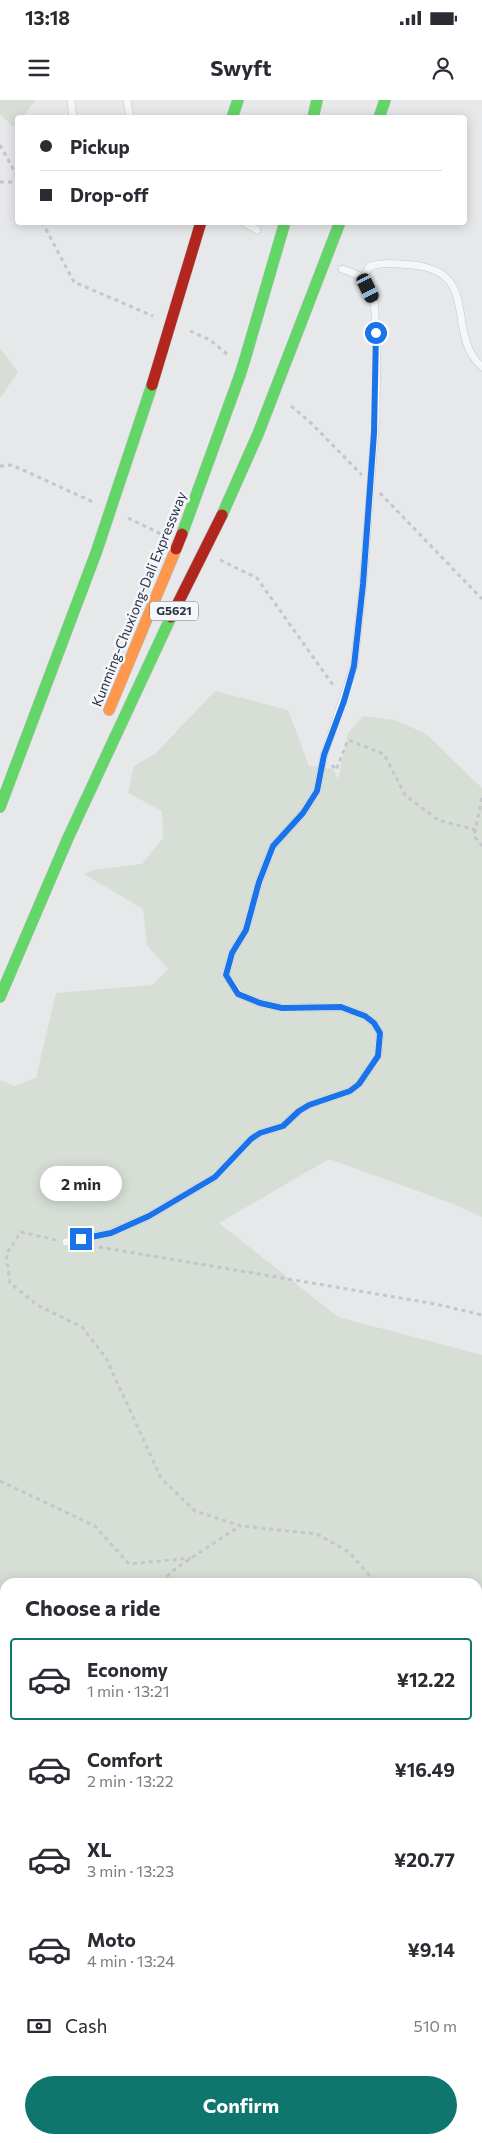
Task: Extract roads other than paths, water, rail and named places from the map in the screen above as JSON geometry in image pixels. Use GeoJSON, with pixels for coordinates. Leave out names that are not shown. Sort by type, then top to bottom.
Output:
{"type":"FeatureCollection","features":[{"type":"Feature","properties":{"kind":"highway"},"geometry":{"type":"LineString","coordinates":[[233,115],[238,100]]}},
{"type":"Feature","properties":{"kind":"highway"},"geometry":{"type":"LineString","coordinates":[[314,115],[317,100]]}},
{"type":"Feature","properties":{"kind":"highway"},"geometry":{"type":"LineString","coordinates":[[380,115],[385,100]]}},
{"type":"Feature","properties":{"kind":"highway"},"geometry":{"type":"LineString","coordinates":[[0,807],[96,553],[147,401],[200,225]]}},
{"type":"Feature","properties":{"kind":"highway","name":"Kunming-Chuxiong-Dali Expressway"},"geometry":{"type":"LineString","coordinates":[[104,722],[182,534],[240,375],[284,225]]}},
{"type":"Feature","properties":{"kind":"highway","name":"G5621"},"geometry":{"type":"LineString","coordinates":[[0,997],[68,838],[163,633],[224,510],[258,434],[339,225]]}},
{"type":"Feature","properties":{"kind":"highway"},"geometry":{"type":"LineString","coordinates":[[0,979],[68,811]]}},
{"type":"Feature","properties":{"kind":"lane"},"geometry":{"type":"LineString","coordinates":[[71,100],[72,115]]}},
{"type":"Feature","properties":{"kind":"lane"},"geometry":{"type":"LineString","coordinates":[[127,100],[130,115]]}},
{"type":"Feature","properties":{"kind":"lane"},"geometry":{"type":"LineString","coordinates":[[248,225],[257,230]]}},
{"type":"Feature","properties":{"kind":"lane"},"geometry":{"type":"LineString","coordinates":[[363,278],[370,266],[383,262],[424,266],[445,275],[453,284],[464,337],[472,358],[482,367]]}},
{"type":"Feature","properties":{"kind":"lane"},"geometry":{"type":"LineString","coordinates":[[66,1242],[111,1233],[149,1216],[215,1177],[251,1139],[260,1133],[283,1126],[299,1111],[309,1105],[350,1091],[359,1084],[378,1056],[380,1033],[374,1023],[365,1016],[341,1007],[282,1008],[260,1003],[238,994],[226,975],[232,953],[246,930],[259,882],[273,846],[303,813],[317,791],[324,755],[344,701],[354,666],[363,584],[376,416],[376,320],[374,299],[363,278],[342,268]]}}]}
